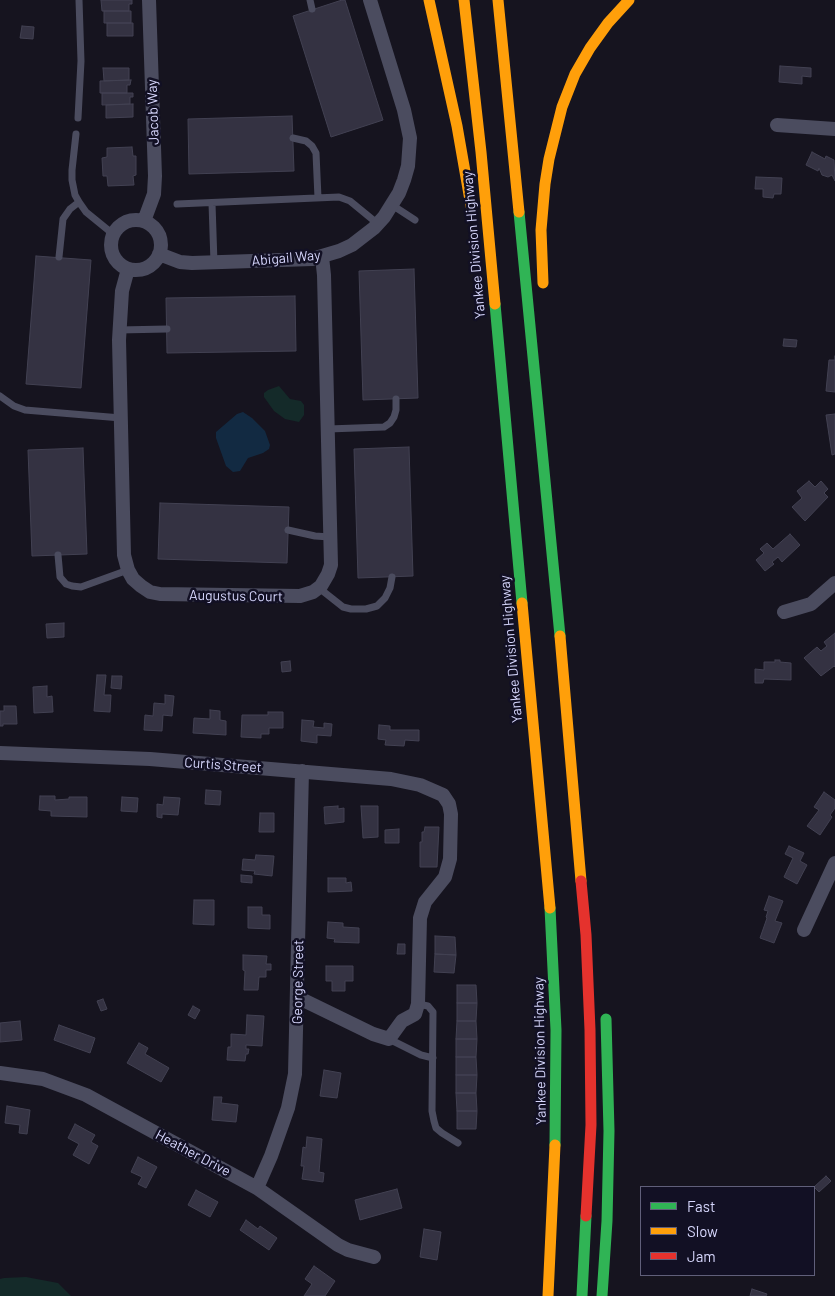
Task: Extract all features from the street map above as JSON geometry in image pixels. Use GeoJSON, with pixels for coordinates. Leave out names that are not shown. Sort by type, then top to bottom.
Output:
{"type":"FeatureCollection","features":[{"type":"Feature","properties":{"kind":"highway"},"geometry":{"type":"LineString","coordinates":[[429,0],[457,126],[472,214]]}},
{"type":"Feature","properties":{"kind":"highway","name":"Yankee Division Highway"},"geometry":{"type":"LineString","coordinates":[[464,0],[481,152],[548,888],[554,973],[556,1126],[548,1296]]}},
{"type":"Feature","properties":{"kind":"highway"},"geometry":{"type":"LineString","coordinates":[[498,0],[510,104],[551,533],[586,935],[590,1030],[589,1173],[582,1296]]}},
{"type":"Feature","properties":{"kind":"highway"},"geometry":{"type":"LineString","coordinates":[[543,292],[542,212],[549,159],[557,125],[570,86],[582,62],[598,36],[629,0]]}},
{"type":"Feature","properties":{"kind":"highway"},"geometry":{"type":"LineString","coordinates":[[480,261],[505,414]]}},
{"type":"Feature","properties":{"kind":"highway"},"geometry":{"type":"LineString","coordinates":[[545,368],[551,533]]}},
{"type":"Feature","properties":{"kind":"highway"},"geometry":{"type":"LineString","coordinates":[[573,783],[590,858]]}},
{"type":"Feature","properties":{"kind":"highway"},"geometry":{"type":"LineString","coordinates":[[602,1296],[610,1131],[606,1009]]}},
{"type":"Feature","properties":{"kind":"highway"},"geometry":{"type":"LineString","coordinates":[[542,1296],[551,1255]]}},
{"type":"Feature","properties":{"kind":"street","name":"Jacob Way"},"geometry":{"type":"LineString","coordinates":[[144,221],[152,199],[155,182],[149,0]]}},
{"type":"Feature","properties":{"kind":"street","name":"Abigail Way"},"geometry":{"type":"LineString","coordinates":[[159,254],[180,262],[214,263],[298,260],[322,257],[352,245],[378,224],[392,206],[404,180],[408,166],[410,138],[404,110],[370,0]]}},
{"type":"Feature","properties":{"kind":"street"},"geometry":{"type":"LineString","coordinates":[[777,125],[835,129]]}},
{"type":"Feature","properties":{"kind":"street"},"geometry":{"type":"LineString","coordinates":[[132,220],[144,221],[155,229],[159,236],[159,254],[154,262],[146,267],[137,270],[128,269],[118,262],[113,255],[111,247],[113,234],[124,223],[132,220]]}},
{"type":"Feature","properties":{"kind":"street"},"geometry":{"type":"LineString","coordinates":[[319,588],[330,570],[328,429],[322,257]]}},
{"type":"Feature","properties":{"kind":"street"},"geometry":{"type":"LineString","coordinates":[[128,269],[122,291],[119,330],[124,555],[128,570]]}},
{"type":"Feature","properties":{"kind":"street","name":"Augustus Court"},"geometry":{"type":"LineString","coordinates":[[128,570],[133,579],[145,589],[165,595],[295,597],[309,594],[319,588]]}},
{"type":"Feature","properties":{"kind":"street"},"geometry":{"type":"LineString","coordinates":[[784,612],[817,600],[835,583]]}},
{"type":"Feature","properties":{"kind":"street","name":"Curtis Street"},"geometry":{"type":"LineString","coordinates":[[0,753],[150,759],[302,771],[404,781],[426,787],[443,795],[449,804],[452,814],[450,859],[445,877],[425,902],[420,918],[418,1004]]}},
{"type":"Feature","properties":{"kind":"street","name":"George Street"},"geometry":{"type":"LineString","coordinates":[[257,1188],[271,1156],[291,1097],[296,1050],[302,771]]}},
{"type":"Feature","properties":{"kind":"street"},"geometry":{"type":"LineString","coordinates":[[804,930],[835,863]]}},
{"type":"Feature","properties":{"kind":"street"},"geometry":{"type":"LineString","coordinates":[[297,997],[373,1034],[388,1039],[402,1021],[415,1014],[418,1004]]}},
{"type":"Feature","properties":{"kind":"street","name":"Heather Drive"},"geometry":{"type":"LineString","coordinates":[[0,1073],[43,1079],[79,1092],[257,1188],[338,1245],[348,1250],[374,1257]]}},
{"type":"Feature","properties":{"kind":"lane"},"geometry":{"type":"LineString","coordinates":[[78,118],[81,60],[79,0]]}},
{"type":"Feature","properties":{"kind":"lane"},"geometry":{"type":"LineString","coordinates":[[310,0],[312,9]]}},
{"type":"Feature","properties":{"kind":"lane"},"geometry":{"type":"LineString","coordinates":[[76,134],[72,180],[78,202],[92,218],[113,234]]}},
{"type":"Feature","properties":{"kind":"lane"},"geometry":{"type":"LineString","coordinates":[[293,138],[306,140],[316,153],[318,198]]}},
{"type":"Feature","properties":{"kind":"lane"},"geometry":{"type":"LineString","coordinates":[[177,204],[339,197],[348,199],[378,224]]}},
{"type":"Feature","properties":{"kind":"lane"},"geometry":{"type":"LineString","coordinates":[[59,257],[63,219],[70,208],[78,202]]}},
{"type":"Feature","properties":{"kind":"lane"},"geometry":{"type":"LineString","coordinates":[[212,203],[214,263]]}},
{"type":"Feature","properties":{"kind":"lane"},"geometry":{"type":"LineString","coordinates":[[392,206],[415,220]]}},
{"type":"Feature","properties":{"kind":"lane"},"geometry":{"type":"LineString","coordinates":[[119,330],[167,329]]}},
{"type":"Feature","properties":{"kind":"lane"},"geometry":{"type":"LineString","coordinates":[[0,396],[14,406],[25,410],[121,418]]}},
{"type":"Feature","properties":{"kind":"lane"},"geometry":{"type":"LineString","coordinates":[[328,429],[384,427],[394,417],[396,399]]}},
{"type":"Feature","properties":{"kind":"lane"},"geometry":{"type":"LineString","coordinates":[[288,530],[330,537]]}},
{"type":"Feature","properties":{"kind":"lane"},"geometry":{"type":"LineString","coordinates":[[58,556],[60,577],[66,584],[72,586],[81,587],[128,570]]}},
{"type":"Feature","properties":{"kind":"lane"},"geometry":{"type":"LineString","coordinates":[[319,588],[343,607],[366,609],[377,606],[386,598],[392,577]]}},
{"type":"Feature","properties":{"kind":"lane"},"geometry":{"type":"LineString","coordinates":[[418,1004],[428,1006],[433,1012],[432,1111],[436,1128],[458,1143]]}},
{"type":"Feature","properties":{"kind":"lane"},"geometry":{"type":"LineString","coordinates":[[388,1039],[421,1055],[432,1058]]}},
{"type":"Feature","properties":{"kind":"green space"},"geometry":{"type":"Polygon","coordinates":[[[279,386],[290,399],[301,401],[304,405],[304,415],[299,422],[285,419],[274,411],[264,397],[264,393],[268,390],[279,386]]]}},
{"type":"Feature","properties":{"kind":"green space"},"geometry":{"type":"Polygon","coordinates":[[[26,1277],[58,1283],[71,1296],[0,1296],[0,1279],[26,1277]]]}},
{"type":"Feature","properties":{"kind":"water"},"geometry":{"type":"Polygon","coordinates":[[[243,412],[265,431],[270,445],[269,449],[263,453],[248,458],[240,471],[233,472],[226,466],[216,438],[216,432],[237,414],[243,412]]]}},
{"type":"Feature","properties":{"kind":"building"},"geometry":{"type":"Polygon","coordinates":[[[101,0],[132,0],[132,4],[129,4],[129,11],[102,11],[101,0]]]}},
{"type":"Feature","properties":{"kind":"building"},"geometry":{"type":"Polygon","coordinates":[[[345,0],[383,120],[331,137],[293,16],[345,0]]]}},
{"type":"Feature","properties":{"kind":"building"},"geometry":{"type":"Polygon","coordinates":[[[104,11],[131,11],[131,23],[104,23],[104,11]]]}},
{"type":"Feature","properties":{"kind":"building"},"geometry":{"type":"Polygon","coordinates":[[[107,23],[133,23],[133,36],[107,36],[107,23]]]}},
{"type":"Feature","properties":{"kind":"building"},"geometry":{"type":"Polygon","coordinates":[[[22,26],[34,27],[33,39],[20,38],[22,26]]]}},
{"type":"Feature","properties":{"kind":"building"},"geometry":{"type":"Polygon","coordinates":[[[780,66],[811,68],[811,77],[802,76],[802,84],[779,82],[780,66]]]}},
{"type":"Feature","properties":{"kind":"building"},"geometry":{"type":"Polygon","coordinates":[[[103,68],[129,68],[129,80],[104,81],[103,68]]]}},
{"type":"Feature","properties":{"kind":"building"},"geometry":{"type":"Polygon","coordinates":[[[131,80],[130,85],[127,85],[127,93],[100,93],[100,81],[131,80]]]}},
{"type":"Feature","properties":{"kind":"building"},"geometry":{"type":"Polygon","coordinates":[[[102,93],[133,93],[133,97],[130,97],[130,104],[102,105],[102,93]]]}},
{"type":"Feature","properties":{"kind":"building"},"geometry":{"type":"Polygon","coordinates":[[[133,104],[133,117],[106,118],[106,105],[133,104]]]}},
{"type":"Feature","properties":{"kind":"building"},"geometry":{"type":"Polygon","coordinates":[[[292,116],[294,171],[189,174],[188,119],[292,116]]]}},
{"type":"Feature","properties":{"kind":"building"},"geometry":{"type":"Polygon","coordinates":[[[132,147],[133,156],[136,156],[136,175],[133,176],[134,185],[108,186],[107,176],[103,176],[102,158],[107,157],[107,148],[132,147]]]}},
{"type":"Feature","properties":{"kind":"building"},"geometry":{"type":"Polygon","coordinates":[[[812,152],[825,159],[826,156],[834,160],[835,181],[832,175],[828,177],[822,175],[819,168],[818,171],[806,165],[812,152]]]}},
{"type":"Feature","properties":{"kind":"building"},"geometry":{"type":"Polygon","coordinates":[[[756,177],[782,178],[781,194],[774,194],[773,198],[763,197],[763,189],[755,189],[756,177]]]}},
{"type":"Feature","properties":{"kind":"building"},"geometry":{"type":"Polygon","coordinates":[[[36,256],[91,260],[81,388],[26,384],[36,256]]]}},
{"type":"Feature","properties":{"kind":"building"},"geometry":{"type":"Polygon","coordinates":[[[414,269],[418,398],[363,400],[359,271],[414,269]]]}},
{"type":"Feature","properties":{"kind":"building"},"geometry":{"type":"Polygon","coordinates":[[[295,296],[296,351],[167,353],[166,298],[295,296]]]}},
{"type":"Feature","properties":{"kind":"building"},"geometry":{"type":"Polygon","coordinates":[[[784,339],[797,340],[796,347],[783,346],[784,339]]]}},
{"type":"Feature","properties":{"kind":"building"},"geometry":{"type":"Polygon","coordinates":[[[829,360],[835,360],[835,392],[826,391],[829,360]]]}},
{"type":"Feature","properties":{"kind":"building"},"geometry":{"type":"Polygon","coordinates":[[[835,414],[835,454],[832,455],[826,415],[835,414]]]}},
{"type":"Feature","properties":{"kind":"building"},"geometry":{"type":"Polygon","coordinates":[[[409,447],[413,576],[358,578],[354,449],[409,447]]]}},
{"type":"Feature","properties":{"kind":"building"},"geometry":{"type":"Polygon","coordinates":[[[83,448],[87,554],[32,556],[28,450],[83,448]]]}},
{"type":"Feature","properties":{"kind":"building"},"geometry":{"type":"Polygon","coordinates":[[[809,481],[815,487],[821,481],[828,489],[824,493],[828,497],[805,521],[792,507],[802,498],[797,491],[809,481]]]}},
{"type":"Feature","properties":{"kind":"building"},"geometry":{"type":"Polygon","coordinates":[[[160,503],[289,507],[287,563],[158,559],[160,503]]]}},
{"type":"Feature","properties":{"kind":"building"},"geometry":{"type":"Polygon","coordinates":[[[790,534],[800,545],[782,562],[778,557],[772,562],[774,564],[765,571],[756,560],[764,553],[760,549],[767,543],[773,549],[790,534]]]}},
{"type":"Feature","properties":{"kind":"building"},"geometry":{"type":"Polygon","coordinates":[[[64,623],[64,637],[47,638],[46,624],[64,623]]]}},
{"type":"Feature","properties":{"kind":"building"},"geometry":{"type":"Polygon","coordinates":[[[835,633],[835,667],[821,676],[804,658],[817,647],[821,651],[827,646],[824,642],[835,633]]]}},
{"type":"Feature","properties":{"kind":"building"},"geometry":{"type":"Polygon","coordinates":[[[775,660],[791,663],[791,680],[764,679],[763,683],[755,683],[755,669],[764,670],[764,662],[775,662],[775,660]]]}},
{"type":"Feature","properties":{"kind":"building"},"geometry":{"type":"Polygon","coordinates":[[[290,661],[291,671],[282,672],[281,662],[290,661]]]}},
{"type":"Feature","properties":{"kind":"building"},"geometry":{"type":"Polygon","coordinates":[[[97,675],[106,675],[104,695],[111,695],[110,712],[94,711],[97,675]]]}},
{"type":"Feature","properties":{"kind":"building"},"geometry":{"type":"Polygon","coordinates":[[[112,676],[122,676],[121,689],[111,688],[112,676]]]}},
{"type":"Feature","properties":{"kind":"building"},"geometry":{"type":"Polygon","coordinates":[[[47,686],[47,697],[52,696],[53,712],[34,713],[33,687],[47,686]]]}},
{"type":"Feature","properties":{"kind":"building"},"geometry":{"type":"Polygon","coordinates":[[[165,695],[174,696],[172,716],[163,715],[162,731],[144,730],[145,715],[153,716],[154,703],[165,704],[165,695]]]}},
{"type":"Feature","properties":{"kind":"building"},"geometry":{"type":"Polygon","coordinates":[[[4,706],[16,706],[17,724],[3,724],[3,726],[0,726],[0,711],[4,711],[4,706]]]}},
{"type":"Feature","properties":{"kind":"building"},"geometry":{"type":"Polygon","coordinates":[[[210,710],[220,711],[220,720],[226,721],[226,735],[193,733],[194,718],[210,719],[210,710]]]}},
{"type":"Feature","properties":{"kind":"building"},"geometry":{"type":"Polygon","coordinates":[[[268,712],[283,712],[283,728],[269,728],[269,734],[261,734],[261,738],[241,737],[242,715],[268,715],[268,712]]]}},
{"type":"Feature","properties":{"kind":"building"},"geometry":{"type":"Polygon","coordinates":[[[302,720],[314,721],[313,727],[324,728],[324,723],[332,724],[331,736],[317,735],[317,743],[301,741],[302,720]]]}},
{"type":"Feature","properties":{"kind":"building"},"geometry":{"type":"Polygon","coordinates":[[[379,725],[390,726],[390,730],[419,730],[419,741],[405,740],[404,746],[385,745],[386,740],[378,739],[379,725]]]}},
{"type":"Feature","properties":{"kind":"building"},"geometry":{"type":"Polygon","coordinates":[[[206,790],[221,791],[220,805],[205,804],[206,790]]]}},
{"type":"Feature","properties":{"kind":"building"},"geometry":{"type":"Polygon","coordinates":[[[824,792],[835,800],[835,808],[830,815],[832,817],[820,835],[807,826],[819,810],[814,807],[824,792]]]}},
{"type":"Feature","properties":{"kind":"building"},"geometry":{"type":"Polygon","coordinates":[[[40,796],[55,796],[55,800],[69,799],[69,797],[87,797],[87,817],[51,816],[51,811],[39,810],[40,796]]]}},
{"type":"Feature","properties":{"kind":"building"},"geometry":{"type":"Polygon","coordinates":[[[122,797],[138,798],[137,812],[121,811],[122,797]]]}},
{"type":"Feature","properties":{"kind":"building"},"geometry":{"type":"Polygon","coordinates":[[[164,797],[180,798],[178,815],[162,814],[162,818],[157,817],[157,804],[163,805],[164,797]]]}},
{"type":"Feature","properties":{"kind":"building"},"geometry":{"type":"Polygon","coordinates":[[[338,806],[338,809],[344,808],[344,822],[325,824],[324,807],[338,806]]]}},
{"type":"Feature","properties":{"kind":"building"},"geometry":{"type":"Polygon","coordinates":[[[361,806],[378,806],[378,837],[363,838],[361,806]]]}},
{"type":"Feature","properties":{"kind":"building"},"geometry":{"type":"Polygon","coordinates":[[[260,813],[274,813],[274,832],[259,832],[260,813]]]}},
{"type":"Feature","properties":{"kind":"building"},"geometry":{"type":"Polygon","coordinates":[[[425,827],[439,827],[437,867],[420,867],[420,842],[422,842],[422,832],[424,832],[425,827]]]}},
{"type":"Feature","properties":{"kind":"building"},"geometry":{"type":"Polygon","coordinates":[[[399,829],[399,843],[385,843],[385,830],[399,829]]]}},
{"type":"Feature","properties":{"kind":"building"},"geometry":{"type":"Polygon","coordinates":[[[789,846],[804,853],[800,861],[807,865],[797,884],[784,877],[793,858],[785,854],[789,846]]]}},
{"type":"Feature","properties":{"kind":"building"},"geometry":{"type":"Polygon","coordinates":[[[256,855],[274,856],[272,876],[254,874],[255,871],[242,870],[243,859],[255,860],[256,855]]]}},
{"type":"Feature","properties":{"kind":"building"},"geometry":{"type":"Polygon","coordinates":[[[241,875],[252,876],[252,883],[241,882],[241,875]]]}},
{"type":"Feature","properties":{"kind":"building"},"geometry":{"type":"Polygon","coordinates":[[[328,878],[346,878],[346,883],[351,882],[352,891],[328,892],[328,878]]]}},
{"type":"Feature","properties":{"kind":"building"},"geometry":{"type":"Polygon","coordinates":[[[769,896],[783,901],[775,921],[782,923],[774,943],[760,938],[767,918],[768,911],[764,910],[769,896]]]}},
{"type":"Feature","properties":{"kind":"building"},"geometry":{"type":"Polygon","coordinates":[[[194,900],[214,900],[214,925],[193,924],[194,900]]]}},
{"type":"Feature","properties":{"kind":"building"},"geometry":{"type":"Polygon","coordinates":[[[248,907],[262,907],[262,915],[270,915],[270,929],[248,928],[248,907]]]}},
{"type":"Feature","properties":{"kind":"building"},"geometry":{"type":"Polygon","coordinates":[[[328,922],[343,923],[343,927],[359,928],[359,943],[334,942],[335,939],[327,938],[328,922]]]}},
{"type":"Feature","properties":{"kind":"building"},"geometry":{"type":"Polygon","coordinates":[[[435,936],[455,937],[456,955],[435,954],[435,936]]]}},
{"type":"Feature","properties":{"kind":"building"},"geometry":{"type":"Polygon","coordinates":[[[398,944],[405,944],[405,954],[397,954],[398,944]]]}},
{"type":"Feature","properties":{"kind":"building"},"geometry":{"type":"Polygon","coordinates":[[[435,954],[456,955],[454,973],[434,972],[435,954]]]}},
{"type":"Feature","properties":{"kind":"building"},"geometry":{"type":"Polygon","coordinates":[[[243,955],[267,956],[266,964],[271,964],[271,970],[266,970],[266,977],[259,977],[258,990],[244,990],[245,971],[243,970],[243,955]]]}},
{"type":"Feature","properties":{"kind":"building"},"geometry":{"type":"Polygon","coordinates":[[[326,966],[353,966],[353,981],[345,981],[345,991],[332,991],[332,981],[326,981],[326,966]]]}},
{"type":"Feature","properties":{"kind":"building"},"geometry":{"type":"Polygon","coordinates":[[[457,985],[476,985],[477,1003],[457,1003],[457,985]]]}},
{"type":"Feature","properties":{"kind":"building"},"geometry":{"type":"Polygon","coordinates":[[[103,999],[107,1009],[101,1011],[97,1001],[103,999]]]}},
{"type":"Feature","properties":{"kind":"building"},"geometry":{"type":"Polygon","coordinates":[[[457,1003],[477,1003],[476,1021],[457,1021],[457,1003]]]}},
{"type":"Feature","properties":{"kind":"building"},"geometry":{"type":"Polygon","coordinates":[[[193,1006],[200,1010],[195,1019],[188,1015],[193,1006]]]}},
{"type":"Feature","properties":{"kind":"building"},"geometry":{"type":"Polygon","coordinates":[[[247,1015],[264,1016],[262,1046],[246,1045],[246,1049],[249,1049],[245,1061],[227,1060],[228,1047],[231,1047],[231,1034],[246,1035],[247,1015]]]}},
{"type":"Feature","properties":{"kind":"building"},"geometry":{"type":"Polygon","coordinates":[[[20,1021],[22,1040],[0,1042],[0,1023],[20,1021]]]}},
{"type":"Feature","properties":{"kind":"building"},"geometry":{"type":"Polygon","coordinates":[[[457,1021],[476,1021],[477,1039],[456,1039],[457,1021]]]}},
{"type":"Feature","properties":{"kind":"building"},"geometry":{"type":"Polygon","coordinates":[[[59,1025],[95,1038],[90,1053],[54,1040],[59,1025]]]}},
{"type":"Feature","properties":{"kind":"building"},"geometry":{"type":"Polygon","coordinates":[[[456,1039],[477,1039],[476,1057],[456,1057],[456,1039]]]}},
{"type":"Feature","properties":{"kind":"building"},"geometry":{"type":"Polygon","coordinates":[[[139,1043],[148,1048],[145,1054],[169,1068],[161,1082],[127,1063],[139,1043]]]}},
{"type":"Feature","properties":{"kind":"building"},"geometry":{"type":"Polygon","coordinates":[[[456,1057],[476,1057],[477,1075],[456,1075],[456,1057]]]}},
{"type":"Feature","properties":{"kind":"building"},"geometry":{"type":"Polygon","coordinates":[[[324,1070],[341,1073],[337,1098],[320,1096],[324,1070]]]}},
{"type":"Feature","properties":{"kind":"building"},"geometry":{"type":"Polygon","coordinates":[[[456,1075],[477,1075],[476,1093],[456,1093],[456,1075]]]}},
{"type":"Feature","properties":{"kind":"building"},"geometry":{"type":"Polygon","coordinates":[[[456,1093],[476,1093],[477,1111],[457,1111],[456,1093]]]}},
{"type":"Feature","properties":{"kind":"building"},"geometry":{"type":"Polygon","coordinates":[[[214,1097],[222,1097],[221,1103],[238,1105],[236,1122],[212,1120],[214,1097]]]}},
{"type":"Feature","properties":{"kind":"building"},"geometry":{"type":"Polygon","coordinates":[[[7,1106],[30,1110],[27,1134],[19,1133],[20,1125],[5,1123],[7,1106]]]}},
{"type":"Feature","properties":{"kind":"building"},"geometry":{"type":"Polygon","coordinates":[[[457,1111],[477,1111],[476,1129],[457,1129],[457,1111]]]}},
{"type":"Feature","properties":{"kind":"building"},"geometry":{"type":"Polygon","coordinates":[[[75,1124],[95,1135],[91,1142],[98,1146],[89,1164],[73,1155],[79,1144],[68,1138],[75,1124]]]}},
{"type":"Feature","properties":{"kind":"building"},"geometry":{"type":"Polygon","coordinates":[[[307,1137],[322,1139],[319,1172],[324,1173],[323,1182],[302,1179],[304,1166],[301,1166],[303,1147],[306,1148],[307,1137]]]}},
{"type":"Feature","properties":{"kind":"building"},"geometry":{"type":"Polygon","coordinates":[[[138,1157],[157,1167],[146,1188],[138,1184],[142,1177],[131,1172],[138,1157]]]}},
{"type":"Feature","properties":{"kind":"building"},"geometry":{"type":"Polygon","coordinates":[[[826,1176],[831,1181],[819,1192],[815,1186],[826,1176]]]}},
{"type":"Feature","properties":{"kind":"building"},"geometry":{"type":"Polygon","coordinates":[[[397,1189],[402,1208],[360,1220],[355,1200],[397,1189]]]}},
{"type":"Feature","properties":{"kind":"building"},"geometry":{"type":"Polygon","coordinates":[[[196,1190],[218,1202],[210,1217],[188,1205],[196,1190]]]}},
{"type":"Feature","properties":{"kind":"building"},"geometry":{"type":"Polygon","coordinates":[[[246,1220],[258,1229],[260,1226],[277,1238],[269,1250],[240,1230],[246,1220]]]}},
{"type":"Feature","properties":{"kind":"building"},"geometry":{"type":"Polygon","coordinates":[[[424,1229],[441,1232],[437,1260],[420,1257],[424,1229]]]}},
{"type":"Feature","properties":{"kind":"building"},"geometry":{"type":"Polygon","coordinates":[[[314,1266],[335,1281],[325,1296],[304,1296],[312,1284],[305,1279],[314,1266]]]}},
{"type":"Feature","properties":{"kind":"building"},"geometry":{"type":"Polygon","coordinates":[[[752,1289],[767,1294],[766,1296],[750,1296],[752,1289]]]}},
{"type":"Feature","properties":{"kind":"traffic: fast"},"geometry":{"type":"LineString","coordinates":[[519,212],[560,636]]}},
{"type":"Feature","properties":{"kind":"traffic: fast"},"geometry":{"type":"LineString","coordinates":[[495,304],[522,603]]}},
{"type":"Feature","properties":{"kind":"traffic: fast"},"geometry":{"type":"LineString","coordinates":[[550,908],[556,1030],[555,1145]]}},
{"type":"Feature","properties":{"kind":"traffic: fast"},"geometry":{"type":"LineString","coordinates":[[602,1296],[607,1221],[609,1131],[606,1019]]}},
{"type":"Feature","properties":{"kind":"traffic: fast"},"geometry":{"type":"LineString","coordinates":[[582,1296],[586,1216]]}},
{"type":"Feature","properties":{"kind":"traffic: slow"},"geometry":{"type":"LineString","coordinates":[[429,0],[457,126],[471,206]]}},
{"type":"Feature","properties":{"kind":"traffic: slow"},"geometry":{"type":"LineString","coordinates":[[464,0],[495,304]]}},
{"type":"Feature","properties":{"kind":"traffic: slow"},"geometry":{"type":"LineString","coordinates":[[498,0],[519,212]]}},
{"type":"Feature","properties":{"kind":"traffic: slow"},"geometry":{"type":"LineString","coordinates":[[543,283],[541,230],[545,184],[562,107],[575,74],[590,48],[608,23],[629,0]]}},
{"type":"Feature","properties":{"kind":"traffic: slow"},"geometry":{"type":"LineString","coordinates":[[522,603],[550,908]]}},
{"type":"Feature","properties":{"kind":"traffic: slow"},"geometry":{"type":"LineString","coordinates":[[560,636],[581,881]]}},
{"type":"Feature","properties":{"kind":"traffic: slow"},"geometry":{"type":"LineString","coordinates":[[548,1296],[555,1145]]}},
{"type":"Feature","properties":{"kind":"traffic: jam"},"geometry":{"type":"LineString","coordinates":[[581,881],[586,935],[590,1030],[591,1125],[586,1216]]}}]}
